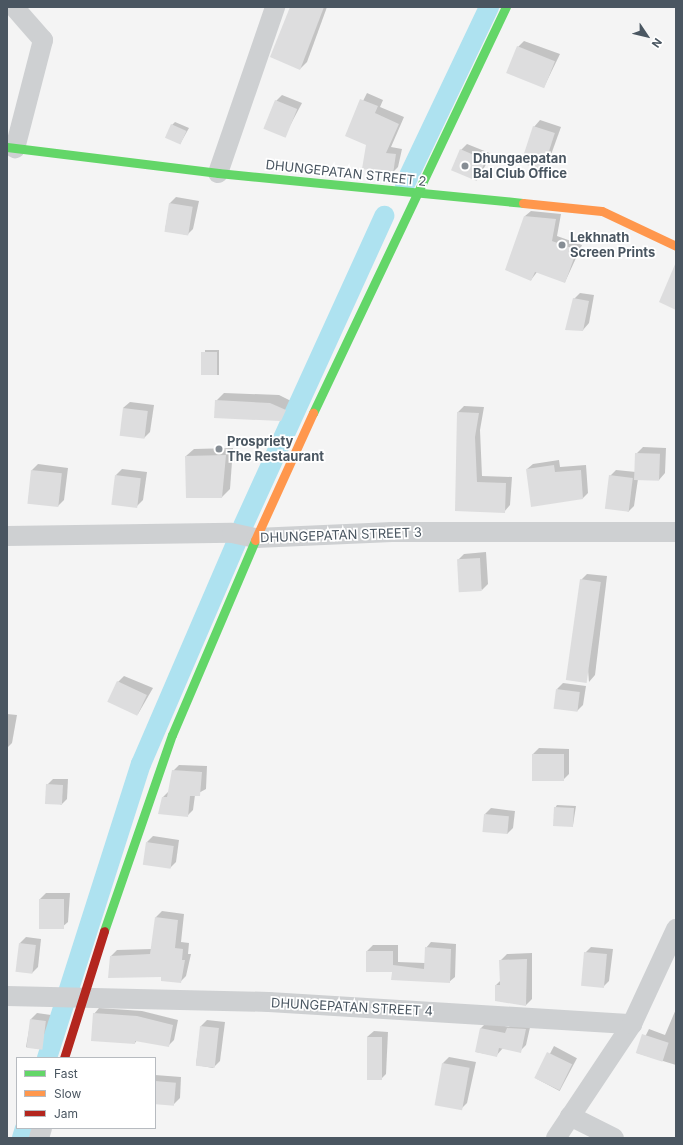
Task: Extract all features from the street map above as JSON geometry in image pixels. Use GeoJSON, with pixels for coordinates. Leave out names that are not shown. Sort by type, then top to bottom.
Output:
{"type":"FeatureCollection","features":[{"type":"Feature","properties":{"kind":"street"},"geometry":{"type":"LineString","coordinates":[[11,147],[43,40],[14,7]]}},
{"type":"Feature","properties":{"kind":"street"},"geometry":{"type":"LineString","coordinates":[[218,173],[275,7]]}},
{"type":"Feature","properties":{"kind":"street"},"geometry":{"type":"LineString","coordinates":[[64,1057],[71,997],[172,735],[256,538],[506,7]]}},
{"type":"Feature","properties":{"kind":"street","name":"DHUNGEPATAN STREET 2"},"geometry":{"type":"LineString","coordinates":[[11,147],[218,173],[417,194],[602,211],[676,246]]}},
{"type":"Feature","properties":{"kind":"street","name":"DHUNGEPATAN STREET 3"},"geometry":{"type":"LineString","coordinates":[[7,536],[232,533],[256,538],[392,532],[676,532]]}},
{"type":"Feature","properties":{"kind":"street"},"geometry":{"type":"LineString","coordinates":[[556,1138],[632,1024],[676,929]]}},
{"type":"Feature","properties":{"kind":"street","name":"DHUNGEPATAN STREET 4"},"geometry":{"type":"LineString","coordinates":[[7,996],[269,1002],[632,1024]]}},
{"type":"Feature","properties":{"kind":"street"},"geometry":{"type":"LineString","coordinates":[[570,1116],[614,1138]]}},
{"type":"Feature","properties":{"kind":"building"},"geometry":{"type":"Polygon","coordinates":[[[290,7],[324,7],[300,70],[270,57],[290,7]]]}},
{"type":"Feature","properties":{"kind":"building"},"geometry":{"type":"Polygon","coordinates":[[[517,46],[555,61],[544,88],[506,73],[517,46]]]}},
{"type":"Feature","properties":{"kind":"building"},"geometry":{"type":"Polygon","coordinates":[[[360,99],[378,106],[375,113],[399,124],[386,153],[396,154],[393,174],[362,169],[366,145],[345,136],[360,99]]]}},
{"type":"Feature","properties":{"kind":"building"},"geometry":{"type":"Polygon","coordinates":[[[275,100],[297,109],[286,138],[263,129],[275,100]]]}},
{"type":"Feature","properties":{"kind":"building"},"geometry":{"type":"Polygon","coordinates":[[[171,124],[187,131],[180,145],[165,138],[171,124]]]}},
{"type":"Feature","properties":{"kind":"building"},"geometry":{"type":"Polygon","coordinates":[[[533,126],[555,133],[543,170],[521,163],[533,126]]]}},
{"type":"Feature","properties":{"kind":"building"},"geometry":{"type":"Polygon","coordinates":[[[460,149],[486,160],[477,181],[451,170],[460,149]]]}},
{"type":"Feature","properties":{"kind":"building"},"geometry":{"type":"Polygon","coordinates":[[[169,203],[193,207],[188,235],[164,232],[169,203]]]}},
{"type":"Feature","properties":{"kind":"building"},"geometry":{"type":"Polygon","coordinates":[[[524,216],[556,219],[552,241],[577,250],[565,283],[535,272],[531,281],[505,270],[524,216]]]}},
{"type":"Feature","properties":{"kind":"building"},"geometry":{"type":"Polygon","coordinates":[[[676,262],[676,310],[659,302],[676,262]]]}},
{"type":"Feature","properties":{"kind":"building"},"geometry":{"type":"Polygon","coordinates":[[[573,298],[589,301],[583,331],[565,330],[573,298]]]}},
{"type":"Feature","properties":{"kind":"building"},"geometry":{"type":"Polygon","coordinates":[[[201,352],[217,352],[217,375],[201,375],[201,352]]]}},
{"type":"Feature","properties":{"kind":"building"},"geometry":{"type":"Polygon","coordinates":[[[215,400],[270,403],[286,410],[281,421],[214,418],[215,400]]]}},
{"type":"Feature","properties":{"kind":"building"},"geometry":{"type":"Polygon","coordinates":[[[123,408],[148,411],[144,439],[120,436],[123,408]]]}},
{"type":"Feature","properties":{"kind":"building"},"geometry":{"type":"Polygon","coordinates":[[[457,412],[479,413],[475,437],[477,482],[506,483],[505,513],[455,511],[457,412]]]}},
{"type":"Feature","properties":{"kind":"building"},"geometry":{"type":"Polygon","coordinates":[[[635,453],[660,454],[659,481],[634,480],[635,453]]]}},
{"type":"Feature","properties":{"kind":"building"},"geometry":{"type":"Polygon","coordinates":[[[226,455],[222,498],[186,498],[185,456],[226,455]]]}},
{"type":"Feature","properties":{"kind":"building"},"geometry":{"type":"Polygon","coordinates":[[[554,465],[555,472],[581,470],[583,499],[531,507],[526,469],[554,465]]]}},
{"type":"Feature","properties":{"kind":"building"},"geometry":{"type":"Polygon","coordinates":[[[31,470],[62,473],[58,507],[27,504],[31,470]]]}},
{"type":"Feature","properties":{"kind":"building"},"geometry":{"type":"Polygon","coordinates":[[[115,475],[141,478],[137,508],[111,505],[115,475]]]}},
{"type":"Feature","properties":{"kind":"building"},"geometry":{"type":"Polygon","coordinates":[[[609,475],[633,478],[629,512],[605,509],[609,475]]]}},
{"type":"Feature","properties":{"kind":"building"},"geometry":{"type":"Polygon","coordinates":[[[480,558],[482,591],[459,592],[457,559],[480,558]]]}},
{"type":"Feature","properties":{"kind":"building"},"geometry":{"type":"Polygon","coordinates":[[[580,579],[601,582],[587,683],[566,680],[580,579]]]}},
{"type":"Feature","properties":{"kind":"building"},"geometry":{"type":"Polygon","coordinates":[[[117,681],[147,695],[137,716],[107,702],[117,681]]]}},
{"type":"Feature","properties":{"kind":"building"},"geometry":{"type":"Polygon","coordinates":[[[556,689],[580,692],[577,712],[554,709],[556,689]]]}},
{"type":"Feature","properties":{"kind":"building"},"geometry":{"type":"Polygon","coordinates":[[[532,754],[564,754],[564,781],[532,781],[532,754]]]}},
{"type":"Feature","properties":{"kind":"building"},"geometry":{"type":"Polygon","coordinates":[[[172,770],[202,772],[200,796],[190,796],[188,817],[158,814],[162,797],[167,797],[172,770]]]}},
{"type":"Feature","properties":{"kind":"building"},"geometry":{"type":"Polygon","coordinates":[[[46,784],[63,785],[62,805],[45,804],[46,784]]]}},
{"type":"Feature","properties":{"kind":"building"},"geometry":{"type":"Polygon","coordinates":[[[554,807],[574,808],[573,827],[553,826],[554,807]]]}},
{"type":"Feature","properties":{"kind":"building"},"geometry":{"type":"Polygon","coordinates":[[[484,814],[509,816],[507,834],[482,832],[484,814]]]}},
{"type":"Feature","properties":{"kind":"building"},"geometry":{"type":"Polygon","coordinates":[[[146,842],[174,846],[171,869],[143,865],[146,842]]]}},
{"type":"Feature","properties":{"kind":"building"},"geometry":{"type":"Polygon","coordinates":[[[39,899],[64,899],[64,929],[39,929],[39,899]]]}},
{"type":"Feature","properties":{"kind":"building"},"geometry":{"type":"Polygon","coordinates":[[[155,917],[178,920],[175,948],[183,949],[182,960],[185,960],[181,983],[161,981],[161,977],[108,978],[110,956],[150,954],[155,917]]]}},
{"type":"Feature","properties":{"kind":"building"},"geometry":{"type":"Polygon","coordinates":[[[19,943],[36,945],[32,974],[15,972],[19,943]]]}},
{"type":"Feature","properties":{"kind":"building"},"geometry":{"type":"Polygon","coordinates":[[[425,947],[451,949],[450,983],[391,980],[393,965],[424,969],[425,947]]]}},
{"type":"Feature","properties":{"kind":"building"},"geometry":{"type":"Polygon","coordinates":[[[366,951],[393,951],[393,972],[366,972],[366,951]]]}},
{"type":"Feature","properties":{"kind":"building"},"geometry":{"type":"Polygon","coordinates":[[[584,952],[607,954],[604,988],[581,986],[584,952]]]}},
{"type":"Feature","properties":{"kind":"building"},"geometry":{"type":"Polygon","coordinates":[[[527,959],[526,1006],[495,1001],[495,985],[500,985],[499,960],[527,959]]]}},
{"type":"Feature","properties":{"kind":"building"},"geometry":{"type":"Polygon","coordinates":[[[93,1013],[137,1016],[173,1025],[169,1047],[135,1041],[135,1044],[91,1041],[93,1013]]]}},
{"type":"Feature","properties":{"kind":"building"},"geometry":{"type":"Polygon","coordinates":[[[30,1019],[46,1021],[42,1050],[26,1048],[30,1019]]]}},
{"type":"Feature","properties":{"kind":"building"},"geometry":{"type":"Polygon","coordinates":[[[200,1026],[219,1028],[215,1068],[196,1066],[200,1026]]]}},
{"type":"Feature","properties":{"kind":"building"},"geometry":{"type":"Polygon","coordinates":[[[480,1028],[505,1033],[507,1028],[526,1029],[521,1053],[499,1048],[497,1057],[475,1052],[480,1028]]]}},
{"type":"Feature","properties":{"kind":"building"},"geometry":{"type":"Polygon","coordinates":[[[642,1034],[669,1043],[662,1062],[636,1053],[642,1034]]]}},
{"type":"Feature","properties":{"kind":"building"},"geometry":{"type":"Polygon","coordinates":[[[367,1037],[382,1037],[382,1080],[367,1080],[367,1037]]]}},
{"type":"Feature","properties":{"kind":"building"},"geometry":{"type":"Polygon","coordinates":[[[547,1052],[572,1064],[559,1090],[534,1078],[547,1052]]]}},
{"type":"Feature","properties":{"kind":"building"},"geometry":{"type":"Polygon","coordinates":[[[442,1063],[470,1068],[462,1110],[435,1105],[442,1063]]]}},
{"type":"Feature","properties":{"kind":"building"},"geometry":{"type":"Polygon","coordinates":[[[156,1081],[176,1083],[174,1106],[156,1104],[156,1081]]]}},
{"type":"Feature","properties":{"kind":"waterway"},"geometry":{"type":"LineString","coordinates":[[405,184],[489,7]]}},
{"type":"Feature","properties":{"kind":"waterway"},"geometry":{"type":"LineString","coordinates":[[243,526],[384,216]]}},
{"type":"Feature","properties":{"kind":"waterway"},"geometry":{"type":"LineString","coordinates":[[47,1057],[141,764],[236,543]]}},
{"type":"Feature","properties":{"kind":"waterway"},"geometry":{"type":"LineString","coordinates":[[22,1138],[25,1129]]}},
{"type":"Feature","properties":{"kind":"traffic: fast"},"geometry":{"type":"LineString","coordinates":[[313,413],[506,7]]}},
{"type":"Feature","properties":{"kind":"traffic: fast"},"geometry":{"type":"LineString","coordinates":[[7,147],[218,173],[523,203]]}},
{"type":"Feature","properties":{"kind":"traffic: fast"},"geometry":{"type":"LineString","coordinates":[[104,931],[172,735],[255,540]]}},
{"type":"Feature","properties":{"kind":"traffic: slow"},"geometry":{"type":"LineString","coordinates":[[523,203],[602,211],[676,246]]}},
{"type":"Feature","properties":{"kind":"traffic: slow"},"geometry":{"type":"LineString","coordinates":[[255,540],[313,413]]}},
{"type":"Feature","properties":{"kind":"traffic: jam"},"geometry":{"type":"LineString","coordinates":[[64,1057],[104,931]]}},
{"type":"Feature","properties":{"kind":"place","name":"Dhungaepatan Bal Club Office"},"geometry":{"type":"Point","coordinates":[465,166]}},
{"type":"Feature","properties":{"kind":"place","name":"Lekhnath Screen Prints"},"geometry":{"type":"Point","coordinates":[562,245]}},
{"type":"Feature","properties":{"kind":"place","name":"Prospriety The Restaurant"},"geometry":{"type":"Point","coordinates":[219,449]}}]}
